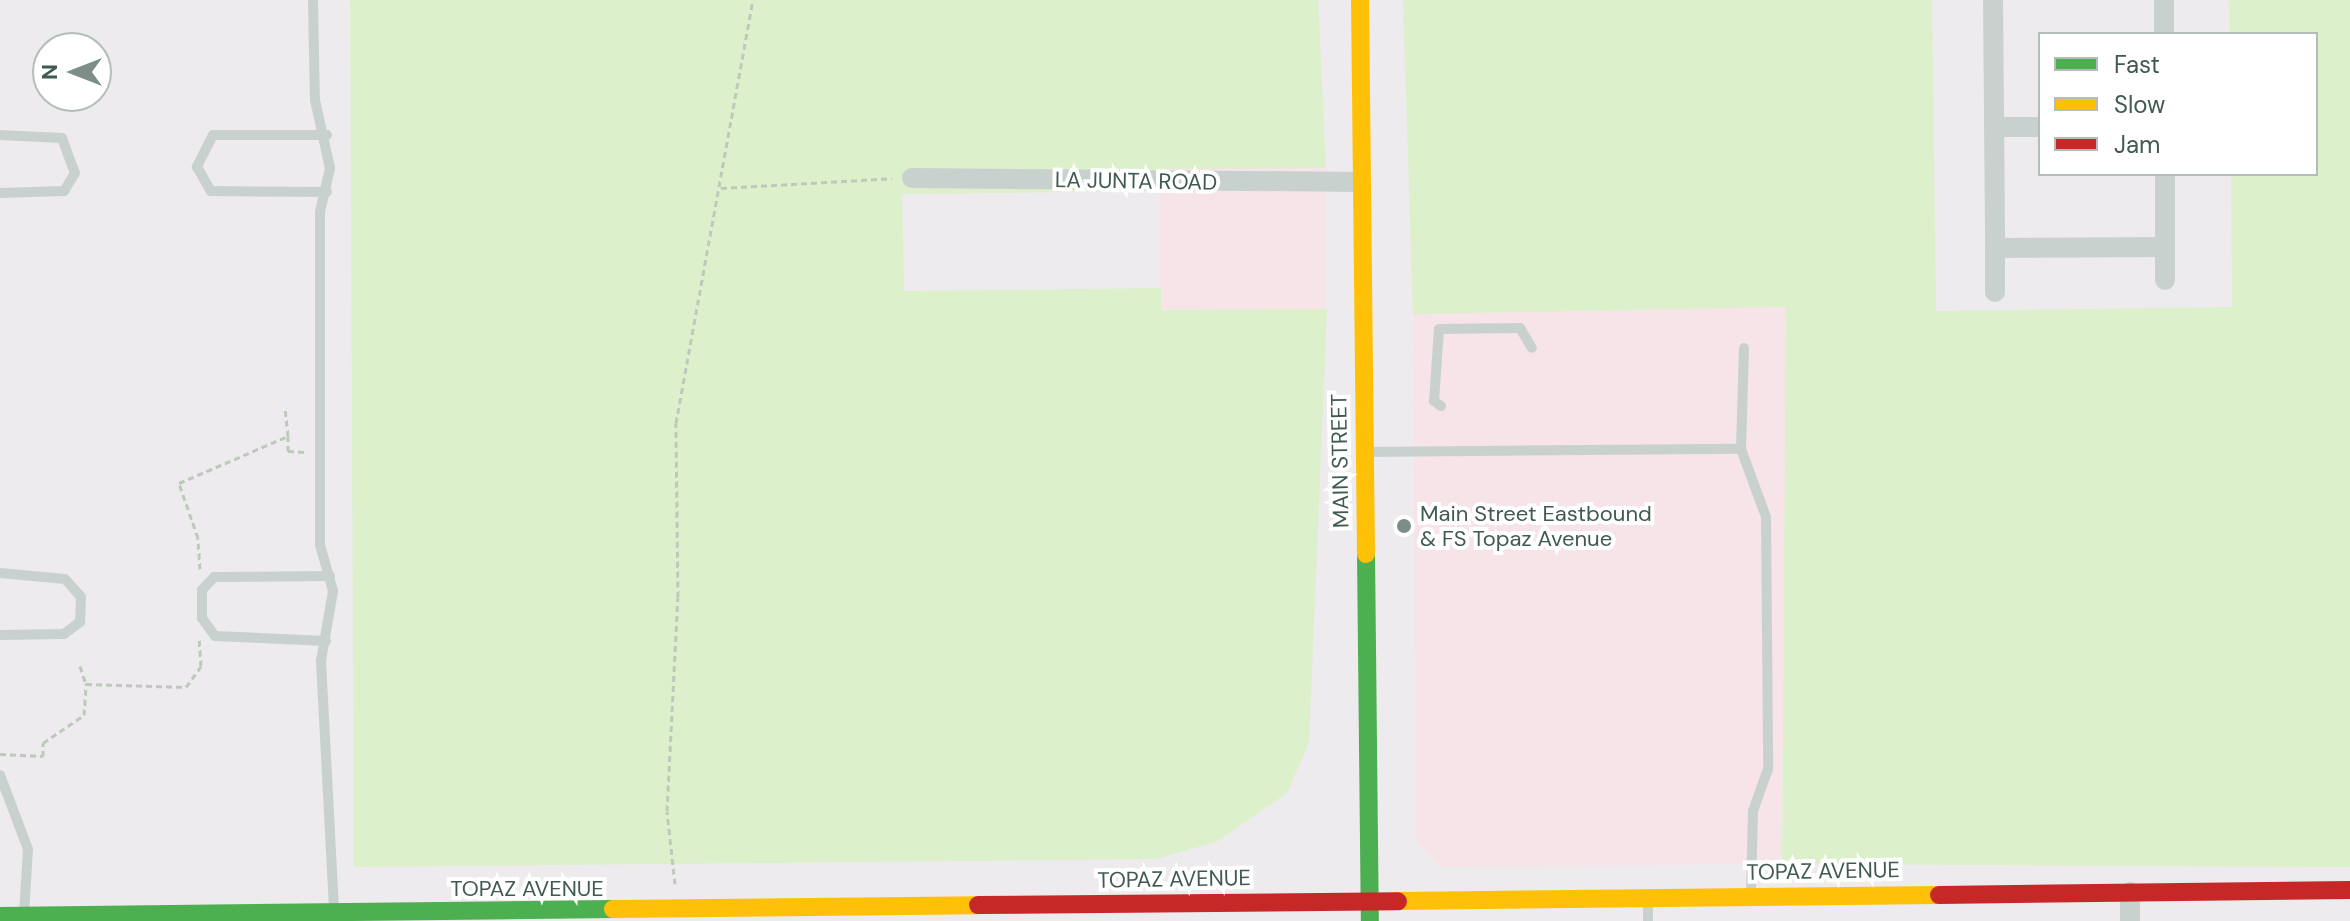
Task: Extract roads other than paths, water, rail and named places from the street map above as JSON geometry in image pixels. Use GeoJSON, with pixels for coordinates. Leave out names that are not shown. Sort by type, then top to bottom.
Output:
{"type":"FeatureCollection","features":[{"type":"Feature","properties":{"kind":"street","name":"MAIN STREET"},"geometry":{"type":"LineString","coordinates":[[1360,0],[1370,921]]}},
{"type":"Feature","properties":{"kind":"street"},"geometry":{"type":"LineString","coordinates":[[1993,0],[1995,292]]}},
{"type":"Feature","properties":{"kind":"street"},"geometry":{"type":"LineString","coordinates":[[2164,0],[2164,32]]}},
{"type":"Feature","properties":{"kind":"street"},"geometry":{"type":"LineString","coordinates":[[1994,127],[2038,127]]}},
{"type":"Feature","properties":{"kind":"street"},"geometry":{"type":"LineString","coordinates":[[2165,176],[2165,280]]}},
{"type":"Feature","properties":{"kind":"street","name":"LA JUNTA ROAD"},"geometry":{"type":"LineString","coordinates":[[912,178],[1361,182]]}},
{"type":"Feature","properties":{"kind":"street"},"geometry":{"type":"LineString","coordinates":[[1995,248],[2165,247]]}},
{"type":"Feature","properties":{"kind":"street","name":"TOPAZ AVENUE"},"geometry":{"type":"LineString","coordinates":[[0,916],[24,919],[334,912],[364,917],[1017,914],[1174,912],[1370,899],[2350,890]]}},
{"type":"Feature","properties":{"kind":"street"},"geometry":{"type":"LineString","coordinates":[[2130,892],[2130,921]]}},
{"type":"Feature","properties":{"kind":"lane"},"geometry":{"type":"LineString","coordinates":[[313,0],[315,100],[327,135],[327,192],[320,212],[320,545],[330,576],[322,785],[333,831],[334,912]]}},
{"type":"Feature","properties":{"kind":"lane"},"geometry":{"type":"LineString","coordinates":[[0,135],[62,138],[75,173],[64,191],[0,193]]}},
{"type":"Feature","properties":{"kind":"lane"},"geometry":{"type":"LineString","coordinates":[[327,135],[213,135],[197,167],[211,191],[327,192]]}},
{"type":"Feature","properties":{"kind":"lane"},"geometry":{"type":"LineString","coordinates":[[1441,406],[1434,385],[1439,329],[1520,328],[1532,348]]}},
{"type":"Feature","properties":{"kind":"lane"},"geometry":{"type":"LineString","coordinates":[[1744,348],[1741,449],[1766,517],[1768,769],[1753,811],[1751,896]]}},
{"type":"Feature","properties":{"kind":"lane"},"geometry":{"type":"LineString","coordinates":[[1364,452],[1741,449]]}},
{"type":"Feature","properties":{"kind":"lane"},"geometry":{"type":"LineString","coordinates":[[0,573],[65,579],[81,597],[80,622],[64,634],[0,635]]}},
{"type":"Feature","properties":{"kind":"lane"},"geometry":{"type":"LineString","coordinates":[[326,641],[215,636],[202,618],[202,590],[214,577],[330,576]]}},
{"type":"Feature","properties":{"kind":"lane"},"geometry":{"type":"LineString","coordinates":[[0,775],[28,849],[24,919]]}},
{"type":"Feature","properties":{"kind":"lane"},"geometry":{"type":"LineString","coordinates":[[1648,897],[1648,921]]}},
{"type":"Feature","properties":{"kind":"place","name":"Main Street Eastbound & FS Topaz Avenue"},"geometry":{"type":"Point","coordinates":[1404,526]}}]}
